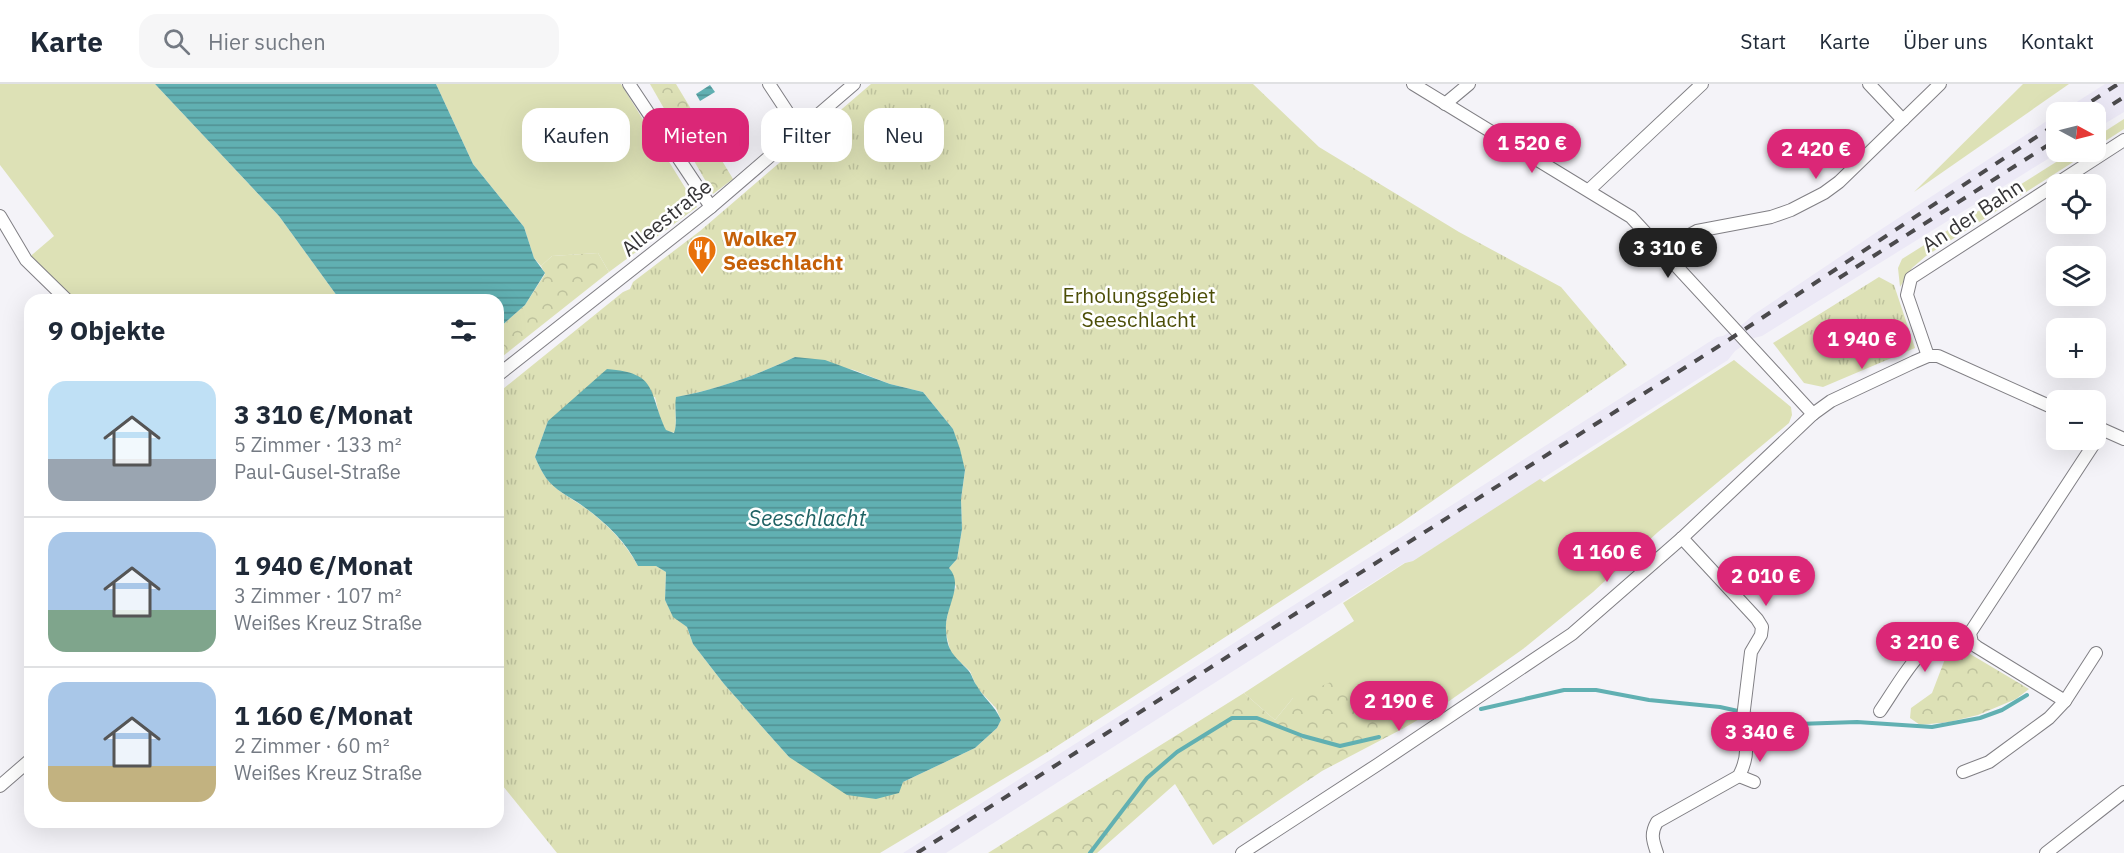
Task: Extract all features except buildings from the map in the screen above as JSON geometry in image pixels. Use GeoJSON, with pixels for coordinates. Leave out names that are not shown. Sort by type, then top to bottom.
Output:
{"type":"FeatureCollection","features":[{"type":"Feature","properties":{"kind":"street"},"geometry":{"type":"LineString","coordinates":[[629,84],[711,207]]}},
{"type":"Feature","properties":{"kind":"street"},"geometry":{"type":"LineString","coordinates":[[769,84],[785,108]]}},
{"type":"Feature","properties":{"kind":"street","name":"Alleestraße"},"geometry":{"type":"LineString","coordinates":[[826,108],[854,84]]}},
{"type":"Feature","properties":{"kind":"street"},"geometry":{"type":"LineString","coordinates":[[1413,84],[1630,217],[1813,414]]}},
{"type":"Feature","properties":{"kind":"street"},"geometry":{"type":"LineString","coordinates":[[1445,104],[1469,84]]}},
{"type":"Feature","properties":{"kind":"street"},"geometry":{"type":"LineString","coordinates":[[1589,190],[1702,84]]}},
{"type":"Feature","properties":{"kind":"street"},"geometry":{"type":"LineString","coordinates":[[1869,84],[1903,120]]}},
{"type":"Feature","properties":{"kind":"street"},"geometry":{"type":"LineString","coordinates":[[1662,250],[1697,231],[1771,217],[1808,203],[1839,182],[1940,84]]}},
{"type":"Feature","properties":{"kind":"street","name":"An der Bahn"},"geometry":{"type":"LineString","coordinates":[[1928,356],[1907,295],[1911,278],[2124,140]]}},
{"type":"Feature","properties":{"kind":"street","name":"Alleestraße"},"geometry":{"type":"LineString","coordinates":[[504,370],[711,207],[764,162]]}},
{"type":"Feature","properties":{"kind":"street"},"geometry":{"type":"LineString","coordinates":[[0,216],[26,260],[61,294]]}},
{"type":"Feature","properties":{"kind":"street"},"geometry":{"type":"LineString","coordinates":[[1242,853],[1572,634],[1682,538],[1813,414],[1831,401],[1928,356],[1938,356],[2046,405]]}},
{"type":"Feature","properties":{"kind":"street"},"geometry":{"type":"LineString","coordinates":[[2106,431],[2124,439]]}},
{"type":"Feature","properties":{"kind":"street"},"geometry":{"type":"LineString","coordinates":[[2065,701],[1977,647],[1972,643],[1970,633],[2085,450]]}},
{"type":"Feature","properties":{"kind":"street"},"geometry":{"type":"LineString","coordinates":[[1658,853],[1652,838],[1656,822],[1739,776],[1746,753],[1745,741],[1741,734],[1751,652],[1761,635],[1762,627],[1682,538]]}},
{"type":"Feature","properties":{"kind":"street"},"geometry":{"type":"LineString","coordinates":[[1880,711],[1916,659],[1931,644],[1947,636],[1970,633]]}},
{"type":"Feature","properties":{"kind":"street"},"geometry":{"type":"LineString","coordinates":[[1964,772],[1989,762],[2049,718],[2065,701],[2096,653]]}},
{"type":"Feature","properties":{"kind":"street"},"geometry":{"type":"LineString","coordinates":[[0,786],[24,765]]}},
{"type":"Feature","properties":{"kind":"street"},"geometry":{"type":"LineString","coordinates":[[1739,776],[1754,782]]}},
{"type":"Feature","properties":{"kind":"street"},"geometry":{"type":"LineString","coordinates":[[2046,853],[2124,792]]}},
{"type":"Feature","properties":{"kind":"shaded area"},"geometry":{"type":"Polygon","coordinates":[[[2105,84],[2124,84],[2124,112],[2106,123],[2106,102],[2077,102],[2105,84]]]}},
{"type":"Feature","properties":{"kind":"shaded area"},"geometry":{"type":"Polygon","coordinates":[[[2046,122],[2046,160],[1762,336],[1754,338],[1735,351],[1728,360],[1476,521],[1413,561],[1404,563],[946,853],[903,853],[1717,337],[1743,324],[1877,232],[2046,122]]]}},
{"type":"Feature","properties":{"kind":"green space"},"geometry":{"type":"Polygon","coordinates":[[[0,84],[155,84],[279,216],[336,294],[61,294],[26,260],[54,236],[0,165],[0,84]]]}},
{"type":"Feature","properties":{"kind":"green space"},"geometry":{"type":"Polygon","coordinates":[[[436,84],[621,84],[642,118],[642,162],[669,162],[697,207],[609,272],[598,253],[552,256],[541,266],[534,258],[524,227],[473,164],[436,84]]]}},
{"type":"Feature","properties":{"kind":"green space"},"geometry":{"type":"Polygon","coordinates":[[[650,84],[676,84],[690,108],[664,108],[650,84]]]}},
{"type":"Feature","properties":{"kind":"green space","name":"Erholungsgebiet Seeschlacht"},"geometry":{"type":"Polygon","coordinates":[[[871,84],[1253,84],[1319,147],[1459,232],[1561,287],[1627,365],[1401,523],[1048,752],[880,853],[557,853],[504,787],[504,388],[623,292],[630,289],[633,282],[700,231],[780,162],[852,162],[852,108],[843,108],[871,84]],[[795,357],[737,381],[677,397],[675,433],[666,431],[660,419],[655,397],[548,421],[535,457],[550,483],[607,526],[621,541],[638,566],[656,566],[666,572],[665,600],[673,616],[687,627],[693,644],[724,684],[789,757],[903,782],[975,748],[997,728],[1001,720],[996,708],[977,688],[970,671],[951,654],[945,629],[950,600],[956,587],[949,568],[957,559],[962,529],[961,499],[965,470],[953,429],[923,392],[890,384],[854,370],[795,357]]]}},
{"type":"Feature","properties":{"kind":"green space"},"geometry":{"type":"Polygon","coordinates":[[[2023,84],[2069,84],[1914,192],[2023,84]]]}},
{"type":"Feature","properties":{"kind":"green space"},"geometry":{"type":"Polygon","coordinates":[[[2124,119],[2124,129],[2106,141],[2106,131],[2124,119]]]}},
{"type":"Feature","properties":{"kind":"green space"},"geometry":{"type":"Polygon","coordinates":[[[695,162],[723,162],[733,179],[713,194],[695,162]]]}},
{"type":"Feature","properties":{"kind":"green space"},"geometry":{"type":"Polygon","coordinates":[[[2056,162],[2073,162],[2055,174],[2046,174],[2046,179],[1926,256],[1912,268],[1900,287],[1898,268],[1902,259],[2056,162]]]}},
{"type":"Feature","properties":{"kind":"green space"},"geometry":{"type":"Polygon","coordinates":[[[598,253],[609,272],[504,355],[504,324],[525,305],[545,274],[541,266],[552,256],[598,253]]]}},
{"type":"Feature","properties":{"kind":"green space"},"geometry":{"type":"Polygon","coordinates":[[[1879,277],[1894,285],[1915,348],[1823,387],[1804,383],[1773,343],[1879,277]]]}},
{"type":"Feature","properties":{"kind":"green space"},"geometry":{"type":"Polygon","coordinates":[[[1734,360],[1791,407],[1792,415],[1789,423],[1658,532],[1593,592],[1523,649],[1445,704],[1404,728],[1383,704],[1360,706],[1293,698],[1275,720],[1244,693],[1354,621],[1343,603],[1540,479],[1544,482],[1734,360]]]}},
{"type":"Feature","properties":{"kind":"green space"},"geometry":{"type":"Polygon","coordinates":[[[1955,645],[2029,689],[2016,699],[1978,715],[1949,722],[1920,725],[1910,718],[1911,708],[1932,693],[1945,659],[1955,645]]]}},
{"type":"Feature","properties":{"kind":"green space"},"geometry":{"type":"Polygon","coordinates":[[[1338,679],[1360,705],[1383,704],[1404,728],[1322,771],[1213,845],[1175,784],[1097,853],[988,853],[1244,693],[1275,720],[1293,698],[1338,679]]]}},
{"type":"Feature","properties":{"kind":"water"},"geometry":{"type":"Polygon","coordinates":[[[155,84],[436,84],[473,164],[524,227],[534,258],[545,273],[525,305],[504,324],[504,294],[336,294],[279,216],[155,84]]]}},
{"type":"Feature","properties":{"kind":"water"},"geometry":{"type":"Polygon","coordinates":[[[710,85],[715,92],[700,101],[696,94],[710,85]]]}},
{"type":"Feature","properties":{"kind":"water","name":"Seeschlacht"},"geometry":{"type":"Polygon","coordinates":[[[795,357],[825,360],[890,384],[923,392],[953,429],[965,470],[961,499],[962,529],[957,559],[949,568],[955,582],[955,590],[946,622],[947,637],[952,653],[969,672],[1001,720],[997,728],[975,748],[903,782],[899,793],[876,799],[847,795],[789,757],[724,684],[693,644],[687,627],[673,617],[665,600],[666,572],[656,566],[638,566],[620,539],[605,524],[550,482],[535,457],[548,421],[607,369],[624,371],[644,380],[653,395],[666,430],[674,433],[676,397],[737,381],[795,357]]]}},
{"type":"Feature","properties":{"kind":"waterway"},"geometry":{"type":"LineString","coordinates":[[1481,709],[1564,690],[1596,690],[1649,700],[1720,707],[1797,724],[1857,722],[1932,727],[1980,718],[2002,710],[2027,695]]}},
{"type":"Feature","properties":{"kind":"waterway"},"geometry":{"type":"LineString","coordinates":[[1090,853],[1147,778],[1177,752],[1232,718],[1257,718],[1303,736],[1340,746],[1379,737]]}},
{"type":"Feature","properties":{"kind":"railway"},"geometry":{"type":"LineString","coordinates":[[2090,102],[2118,84]]}},
{"type":"Feature","properties":{"kind":"railway"},"geometry":{"type":"LineString","coordinates":[[2106,109],[2124,97]]}},
{"type":"Feature","properties":{"kind":"railway"},"geometry":{"type":"LineString","coordinates":[[917,853],[1727,341],[2046,131]]}},
{"type":"Feature","properties":{"kind":"railway"},"geometry":{"type":"LineString","coordinates":[[1839,278],[2046,146]]}},
{"type":"Feature","properties":{"kind":"place","name":"Wolke7 Seeschlacht"},"geometry":{"type":"Point","coordinates":[702,276]}}]}
